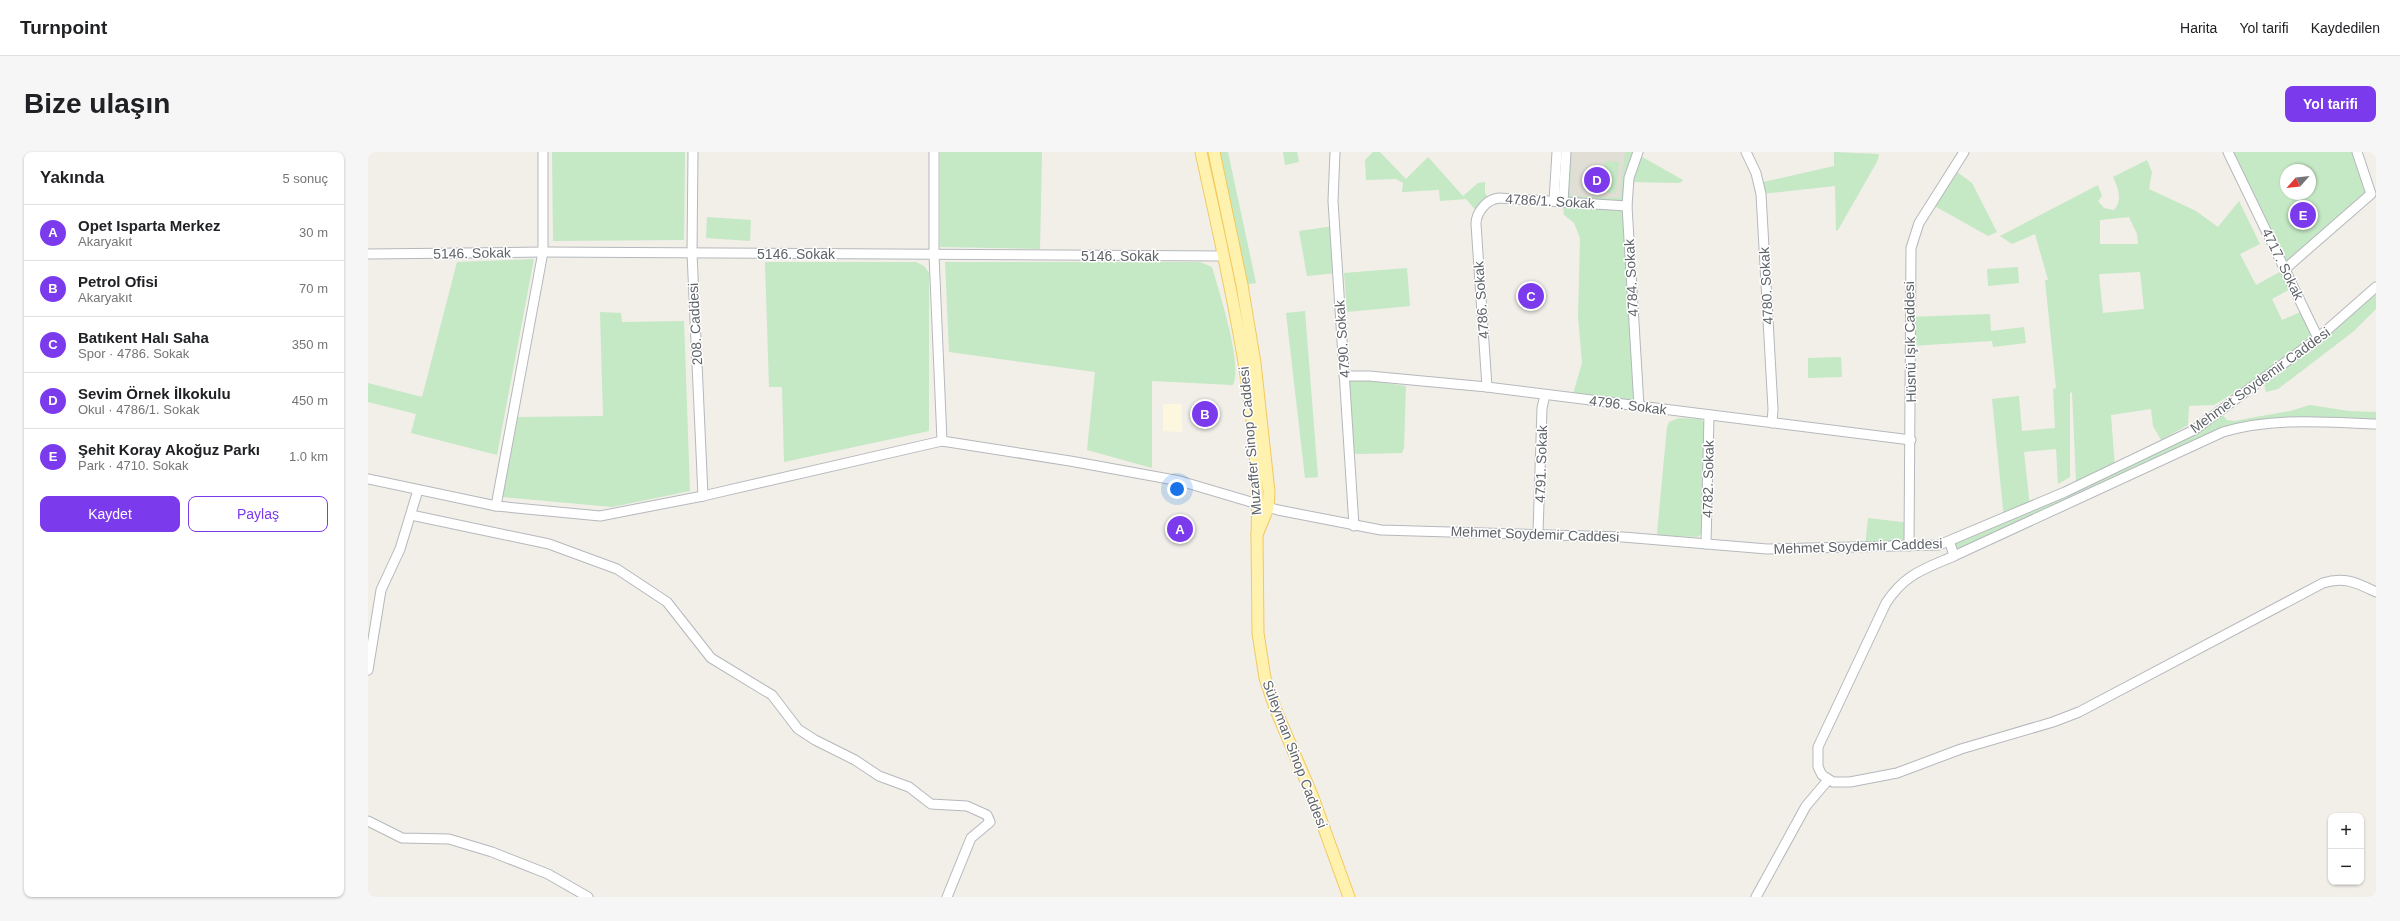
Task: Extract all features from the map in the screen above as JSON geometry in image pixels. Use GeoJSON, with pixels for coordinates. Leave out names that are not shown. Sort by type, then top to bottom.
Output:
{"type":"FeatureCollection","features":[{"type":"Feature","properties":{"kind":"main road","name":"Muzaffer Sinop Caddesi"},"geometry":{"type":"LineString","coordinates":[[1201,152],[1223,256],[1246,381],[1263,506]]}},
{"type":"Feature","properties":{"kind":"main road","name":"Muzaffer Sinop Caddesi"},"geometry":{"type":"LineString","coordinates":[[1214,152],[1242,285],[1256,368],[1270,492],[1263,506],[1257,535]]}},
{"type":"Feature","properties":{"kind":"main road","name":"Süleyman Sinop Caddesi"},"geometry":{"type":"LineString","coordinates":[[1257,535],[1258,633],[1265,678],[1275,708],[1312,795],[1349,897]]}},
{"type":"Feature","properties":{"kind":"street"},"geometry":{"type":"LineString","coordinates":[[496,506],[543,252],[543,152]]}},
{"type":"Feature","properties":{"kind":"street","name":"208. Caddesi"},"geometry":{"type":"LineString","coordinates":[[694,152],[692,253],[703,496]]}},
{"type":"Feature","properties":{"kind":"street"},"geometry":{"type":"LineString","coordinates":[[368,479],[496,506],[600,516],[703,496],[942,441],[934,255],[934,152]]}},
{"type":"Feature","properties":{"kind":"street","name":"4790. Sokak"},"geometry":{"type":"LineString","coordinates":[[1335,152],[1333,201],[1354,526]]}},
{"type":"Feature","properties":{"kind":"street"},"geometry":{"type":"LineString","coordinates":[[1554,201],[1556,152]]}},
{"type":"Feature","properties":{"kind":"street"},"geometry":{"type":"LineString","coordinates":[[1563,202],[1566,152]]}},
{"type":"Feature","properties":{"kind":"street","name":"4784. Sokak"},"geometry":{"type":"LineString","coordinates":[[1638,152],[1629,178],[1627,206],[1639,406]]}},
{"type":"Feature","properties":{"kind":"street","name":"4780. Sokak"},"geometry":{"type":"LineString","coordinates":[[1746,152],[1756,173],[1761,194],[1773,409],[1772,423]]}},
{"type":"Feature","properties":{"kind":"street","name":"Hüsnü Işık Caddesi"},"geometry":{"type":"LineString","coordinates":[[1910,546],[1911,440],[1909,283],[1912,240],[1919,223],[1964,152]]}},
{"type":"Feature","properties":{"kind":"street","name":"4717. Sokak"},"geometry":{"type":"LineString","coordinates":[[2228,152],[2318,338]]}},
{"type":"Feature","properties":{"kind":"street"},"geometry":{"type":"LineString","coordinates":[[2285,269],[2371,194],[2357,152]]}},
{"type":"Feature","properties":{"kind":"street","name":"4786/1. Sokak"},"geometry":{"type":"LineString","coordinates":[[1478,213],[1487,203],[1496,198],[1627,206]]}},
{"type":"Feature","properties":{"kind":"street","name":"4786. Sokak"},"geometry":{"type":"LineString","coordinates":[[1478,213],[1476,224],[1487,387]]}},
{"type":"Feature","properties":{"kind":"street","name":"5146. Sokak"},"geometry":{"type":"LineString","coordinates":[[368,254],[543,252],[1223,256]]}},
{"type":"Feature","properties":{"kind":"street","name":"Mehmet Soydemir Caddesi"},"geometry":{"type":"LineString","coordinates":[[942,441],[1167,478],[1214,490],[1263,506],[1354,526],[1391,531],[1538,533],[1767,549],[1933,546],[1950,543],[2183,436],[2231,405],[2318,338],[2376,287]]}},
{"type":"Feature","properties":{"kind":"street","name":"4796. Sokak"},"geometry":{"type":"LineString","coordinates":[[1344,376],[1370,376],[1487,387],[1911,440]]}},
{"type":"Feature","properties":{"kind":"street","name":"4791. Sokak"},"geometry":{"type":"LineString","coordinates":[[1538,533],[1542,408],[1545,394]]}},
{"type":"Feature","properties":{"kind":"street","name":"4782. Sokak"},"geometry":{"type":"LineString","coordinates":[[1706,544],[1709,415]]}},
{"type":"Feature","properties":{"kind":"street"},"geometry":{"type":"LineString","coordinates":[[2376,424],[2300,421],[2227,431],[1909,576],[1895,590],[1886,603],[1818,747],[1818,767],[1828,780],[1833,782],[1850,782],[1885,776],[1960,749],[2066,718],[2323,583],[2341,579],[2349,580],[2376,592]]}},
{"type":"Feature","properties":{"kind":"street"},"geometry":{"type":"LineString","coordinates":[[368,670],[381,590],[400,549],[418,490]]}},
{"type":"Feature","properties":{"kind":"street"},"geometry":{"type":"LineString","coordinates":[[411,515],[544,543],[617,569],[668,602],[712,658],[772,695],[780,703],[791,722],[808,736],[855,760],[879,776],[910,787],[931,804],[967,806],[987,815],[990,822],[971,838],[947,897]]}},
{"type":"Feature","properties":{"kind":"street"},"geometry":{"type":"LineString","coordinates":[[1950,543],[1954,556]]}},
{"type":"Feature","properties":{"kind":"street"},"geometry":{"type":"LineString","coordinates":[[1756,897],[1806,806],[1828,780]]}},
{"type":"Feature","properties":{"kind":"street"},"geometry":{"type":"LineString","coordinates":[[368,822],[402,838],[449,839],[479,847],[536,868],[588,897]]}},
{"type":"Feature","properties":{"kind":"shaded area"},"geometry":{"type":"Polygon","coordinates":[[[1566,152],[1638,152],[1627,206],[1563,202],[1566,152]]]}},
{"type":"Feature","properties":{"kind":"shaded area"},"geometry":{"type":"Polygon","coordinates":[[[1163,404],[1182,404],[1182,432],[1163,431],[1163,404]]]}},
{"type":"Feature","properties":{"kind":"green space"},"geometry":{"type":"Polygon","coordinates":[[[552,152],[685,152],[684,240],[553,241],[552,152]]]}},
{"type":"Feature","properties":{"kind":"green space"},"geometry":{"type":"Polygon","coordinates":[[[940,152],[1042,152],[1040,249],[940,247],[940,152]]]}},
{"type":"Feature","properties":{"kind":"green space"},"geometry":{"type":"Polygon","coordinates":[[[1214,152],[1228,152],[1256,283],[1242,285],[1214,152]]]}},
{"type":"Feature","properties":{"kind":"green space"},"geometry":{"type":"Polygon","coordinates":[[[1283,152],[1297,152],[1299,162],[1285,165],[1283,152]]]}},
{"type":"Feature","properties":{"kind":"green space"},"geometry":{"type":"Polygon","coordinates":[[[1373,152],[1380,152],[1406,179],[1428,157],[1463,196],[1478,183],[1485,182],[1485,193],[1490,201],[1478,213],[1466,199],[1440,201],[1439,190],[1402,192],[1403,183],[1396,179],[1366,180],[1365,160],[1373,152]]]}},
{"type":"Feature","properties":{"kind":"green space"},"geometry":{"type":"Polygon","coordinates":[[[1566,152],[1572,152],[1570,193],[1572,196],[1620,198],[1625,152],[1638,152],[1637,154],[1683,180],[1680,183],[1629,182],[1627,206],[1563,202],[1566,152]]]}},
{"type":"Feature","properties":{"kind":"green space"},"geometry":{"type":"Polygon","coordinates":[[[1834,152],[1879,154],[1878,160],[1838,230],[1836,231],[1835,186],[1761,194],[1759,183],[1834,166],[1834,152]]]}},
{"type":"Feature","properties":{"kind":"green space"},"geometry":{"type":"Polygon","coordinates":[[[2232,152],[2357,152],[2371,194],[2286,269],[2294,287],[2272,299],[2282,320],[2305,310],[2318,338],[2376,287],[2376,309],[2354,331],[2278,389],[2266,392],[2262,376],[2214,405],[2189,406],[2188,425],[2161,440],[2153,426],[2151,409],[2111,415],[2115,468],[2220,412],[2227,420],[2234,421],[2290,411],[2310,405],[2349,411],[2376,412],[2376,424],[2300,421],[2238,428],[1954,556],[1950,543],[2004,519],[1992,399],[2019,396],[2022,431],[2055,428],[2053,389],[2056,388],[2045,280],[2048,280],[2035,234],[2012,244],[2000,236],[2098,185],[2102,196],[2098,201],[2104,208],[2114,210],[2117,206],[2119,194],[2113,177],[2147,160],[2152,172],[2149,189],[2196,211],[2218,227],[2239,201],[2260,244],[2240,254],[2256,285],[2285,269],[2232,152]],[[2129,217],[2100,220],[2100,244],[2138,244],[2137,234],[2129,217]],[[2140,272],[2099,274],[2103,313],[2144,309],[2140,272]],[[2072,392],[2070,393],[2070,477],[2058,484],[2056,449],[2024,452],[2030,507],[2076,482],[2072,392]]]}},
{"type":"Feature","properties":{"kind":"green space"},"geometry":{"type":"Polygon","coordinates":[[[1605,161],[1619,162],[1616,193],[1602,192],[1605,161]]]}},
{"type":"Feature","properties":{"kind":"green space"},"geometry":{"type":"Polygon","coordinates":[[[1953,169],[1972,183],[1997,232],[1988,236],[1931,204],[1953,169]]]}},
{"type":"Feature","properties":{"kind":"green space"},"geometry":{"type":"Polygon","coordinates":[[[1563,206],[1623,211],[1635,398],[1633,401],[1573,394],[1582,363],[1578,317],[1580,238],[1574,223],[1564,215],[1563,206]]]}},
{"type":"Feature","properties":{"kind":"green space"},"geometry":{"type":"Polygon","coordinates":[[[707,217],[751,220],[750,241],[706,238],[707,217]]]}},
{"type":"Feature","properties":{"kind":"green space"},"geometry":{"type":"Polygon","coordinates":[[[1334,226],[1337,273],[1307,276],[1299,231],[1334,226]]]}},
{"type":"Feature","properties":{"kind":"green space"},"geometry":{"type":"Polygon","coordinates":[[[534,259],[497,455],[411,433],[416,414],[368,402],[368,383],[422,397],[457,262],[534,259]]]}},
{"type":"Feature","properties":{"kind":"green space"},"geometry":{"type":"Polygon","coordinates":[[[765,262],[916,262],[924,266],[929,273],[929,431],[784,462],[782,387],[769,387],[765,262]]]}},
{"type":"Feature","properties":{"kind":"green space"},"geometry":{"type":"Polygon","coordinates":[[[945,262],[1200,262],[1212,267],[1233,345],[1235,375],[1233,385],[1152,381],[1152,468],[1087,450],[1095,372],[949,352],[945,262]]]}},
{"type":"Feature","properties":{"kind":"green space"},"geometry":{"type":"Polygon","coordinates":[[[2018,267],[2019,283],[1988,286],[1987,269],[2018,267]]]}},
{"type":"Feature","properties":{"kind":"green space"},"geometry":{"type":"Polygon","coordinates":[[[1407,268],[1410,306],[1347,312],[1344,273],[1407,268]]]}},
{"type":"Feature","properties":{"kind":"green space"},"geometry":{"type":"Polygon","coordinates":[[[1305,311],[1318,477],[1305,478],[1286,313],[1305,311]]]}},
{"type":"Feature","properties":{"kind":"green space"},"geometry":{"type":"Polygon","coordinates":[[[600,312],[621,313],[622,322],[684,321],[690,491],[612,507],[502,497],[518,417],[603,416],[600,312]]]}},
{"type":"Feature","properties":{"kind":"green space"},"geometry":{"type":"Polygon","coordinates":[[[1990,314],[1991,331],[2024,327],[2026,343],[1993,347],[1992,341],[1910,346],[1909,317],[1990,314]]]}},
{"type":"Feature","properties":{"kind":"green space"},"geometry":{"type":"Polygon","coordinates":[[[1841,357],[1842,377],[1808,378],[1808,358],[1841,357]]]}},
{"type":"Feature","properties":{"kind":"green space"},"geometry":{"type":"Polygon","coordinates":[[[1360,379],[1406,386],[1404,448],[1402,453],[1356,454],[1354,451],[1349,383],[1351,380],[1360,379]]]}},
{"type":"Feature","properties":{"kind":"green space"},"geometry":{"type":"Polygon","coordinates":[[[1679,418],[1700,419],[1704,422],[1702,533],[1698,537],[1659,536],[1657,533],[1667,427],[1669,422],[1679,418]]]}},
{"type":"Feature","properties":{"kind":"green space"},"geometry":{"type":"Polygon","coordinates":[[[1868,518],[1910,523],[1909,546],[1865,547],[1868,518]]]}},
{"type":"Feature","properties":{"kind":"place","name":"Sevim Örnek İlkokulu"},"geometry":{"type":"Point","coordinates":[1597,180]}},
{"type":"Feature","properties":{"kind":"place","name":"Şehit Koray Akoğuz Parkı"},"geometry":{"type":"Point","coordinates":[2303,215]}},
{"type":"Feature","properties":{"kind":"place","name":"Batıkent Halı Saha"},"geometry":{"type":"Point","coordinates":[1531,296]}},
{"type":"Feature","properties":{"kind":"place","name":"Petrol Ofisi"},"geometry":{"type":"Point","coordinates":[1205,414]}},
{"type":"Feature","properties":{"kind":"place","name":"Opet Isparta Merkez"},"geometry":{"type":"Point","coordinates":[1180,529]}}]}
